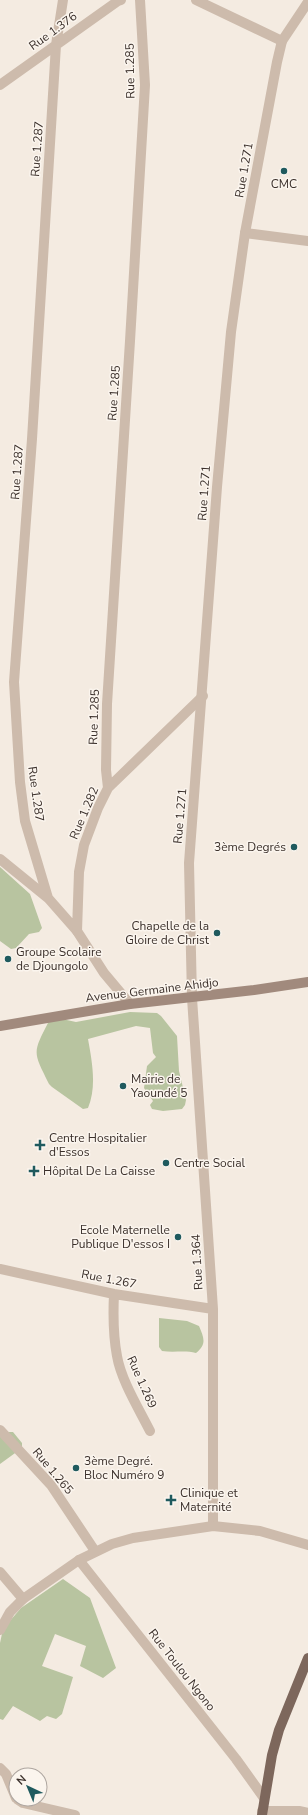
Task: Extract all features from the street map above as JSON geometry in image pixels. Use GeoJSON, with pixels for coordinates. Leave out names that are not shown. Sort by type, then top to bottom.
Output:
{"type":"FeatureCollection","features":[{"type":"Feature","properties":{"kind":"main road","name":"Avenue Germaine Ahidjo"},"geometry":{"type":"LineString","coordinates":[[0,1026],[130,1004],[192,998],[308,982]]}},
{"type":"Feature","properties":{"kind":"main road"},"geometry":{"type":"LineString","coordinates":[[262,1813],[272,1755],[279,1730],[308,1658]]}},
{"type":"Feature","properties":{"kind":"street","name":"Rue 1.287"},"geometry":{"type":"LineString","coordinates":[[48,898],[25,821],[20,782],[14,682],[32,439],[56,44],[63,0]]}},
{"type":"Feature","properties":{"kind":"street","name":"Rue 1.376"},"geometry":{"type":"LineString","coordinates":[[0,85],[56,44],[121,0]]}},
{"type":"Feature","properties":{"kind":"street","name":"Rue 1.285"},"geometry":{"type":"LineString","coordinates":[[108,788],[106,770],[107,704],[145,84],[140,0]]}},
{"type":"Feature","properties":{"kind":"street"},"geometry":{"type":"LineString","coordinates":[[196,0],[282,42]]}},
{"type":"Feature","properties":{"kind":"street","name":"Rue 1.271"},"geometry":{"type":"LineString","coordinates":[[192,998],[189,863],[203,696],[217,487],[231,332],[245,233],[275,70],[282,42],[308,2]]}},
{"type":"Feature","properties":{"kind":"street"},"geometry":{"type":"LineString","coordinates":[[245,233],[308,241]]}},
{"type":"Feature","properties":{"kind":"street","name":"Rue 1.282"},"geometry":{"type":"LineString","coordinates":[[76,931],[79,872],[84,845],[98,808],[108,788],[203,696]]}},
{"type":"Feature","properties":{"kind":"street"},"geometry":{"type":"LineString","coordinates":[[0,859],[48,898],[76,931],[104,973],[130,1004]]}},
{"type":"Feature","properties":{"kind":"street","name":"Rue 1.364"},"geometry":{"type":"LineString","coordinates":[[192,998],[213,1310],[213,1526]]}},
{"type":"Feature","properties":{"kind":"street","name":"Rue 1.267"},"geometry":{"type":"LineString","coordinates":[[0,1269],[114,1294],[213,1310]]}},
{"type":"Feature","properties":{"kind":"street","name":"Rue 1.269"},"geometry":{"type":"LineString","coordinates":[[114,1294],[112,1324],[117,1357],[129,1389],[150,1432]]}},
{"type":"Feature","properties":{"kind":"street","name":"Rue 1.265"},"geometry":{"type":"LineString","coordinates":[[0,1430],[51,1485],[95,1551]]}},
{"type":"Feature","properties":{"kind":"street"},"geometry":{"type":"LineString","coordinates":[[0,1630],[10,1612],[23,1599],[79,1560],[112,1544],[133,1538],[213,1526],[260,1531],[308,1546]]}},
{"type":"Feature","properties":{"kind":"street"},"geometry":{"type":"LineString","coordinates":[[297,1542],[308,1551]]}},
{"type":"Feature","properties":{"kind":"street","name":"Rue Toulou Ngono"},"geometry":{"type":"LineString","coordinates":[[79,1560],[236,1759],[264,1798]]}},
{"type":"Feature","properties":{"kind":"street"},"geometry":{"type":"LineString","coordinates":[[0,1572],[23,1599]]}},
{"type":"Feature","properties":{"kind":"street"},"geometry":{"type":"LineString","coordinates":[[0,1768],[8,1778]]}},
{"type":"Feature","properties":{"kind":"street"},"geometry":{"type":"LineString","coordinates":[[40,1807],[75,1815]]}},
{"type":"Feature","properties":{"kind":"street"},"geometry":{"type":"LineString","coordinates":[[262,1813],[300,1811],[308,1813]]}},
{"type":"Feature","properties":{"kind":"green space"},"geometry":{"type":"Polygon","coordinates":[[[0,867],[30,894],[42,928],[39,932],[29,934],[16,948],[11,949],[0,941],[0,867]]]}},
{"type":"Feature","properties":{"kind":"green space"},"geometry":{"type":"Polygon","coordinates":[[[130,1012],[157,1013],[177,1036],[179,1071],[186,1100],[182,1109],[163,1111],[152,1109],[150,1105],[153,1101],[144,1088],[147,1066],[156,1057],[153,1053],[150,1028],[136,1026],[88,1039],[93,1083],[91,1100],[88,1108],[83,1109],[49,1084],[37,1058],[37,1047],[49,1021],[62,1019],[76,1022],[130,1012]]]}},
{"type":"Feature","properties":{"kind":"green space"},"geometry":{"type":"Polygon","coordinates":[[[159,1318],[187,1321],[199,1326],[204,1341],[202,1347],[196,1353],[162,1351],[159,1347],[159,1318]]]}},
{"type":"Feature","properties":{"kind":"green space"},"geometry":{"type":"Polygon","coordinates":[[[0,1432],[13,1432],[22,1443],[22,1448],[0,1464],[0,1432]]]}},
{"type":"Feature","properties":{"kind":"green space"},"geometry":{"type":"Polygon","coordinates":[[[63,1579],[90,1598],[116,1668],[103,1678],[80,1666],[86,1646],[55,1634],[42,1666],[73,1677],[62,1714],[56,1719],[47,1716],[40,1721],[13,1706],[3,1720],[0,1719],[0,1643],[3,1629],[21,1608],[63,1579]]]}},
{"type":"Feature","properties":{"kind":"place","name":"CMC"},"geometry":{"type":"Point","coordinates":[284,171]}},
{"type":"Feature","properties":{"kind":"place","name":"3ème Degrés"},"geometry":{"type":"Point","coordinates":[294,847]}},
{"type":"Feature","properties":{"kind":"place","name":"Chapelle de la Gloire de Christ"},"geometry":{"type":"Point","coordinates":[217,933]}},
{"type":"Feature","properties":{"kind":"place","name":"Groupe Scolaire de Djoungolo"},"geometry":{"type":"Point","coordinates":[8,959]}},
{"type":"Feature","properties":{"kind":"place","name":"Mairie de Yaoundé 5"},"geometry":{"type":"Point","coordinates":[123,1086]}},
{"type":"Feature","properties":{"kind":"place","name":"Centre Hospitalier d'Essos"},"geometry":{"type":"Point","coordinates":[40,1145]}},
{"type":"Feature","properties":{"kind":"place","name":"Centre Social"},"geometry":{"type":"Point","coordinates":[166,1163]}},
{"type":"Feature","properties":{"kind":"place","name":"Hôpital De La Caisse"},"geometry":{"type":"Point","coordinates":[34,1171]}},
{"type":"Feature","properties":{"kind":"place","name":"Ecole Maternelle Publique D'essos I"},"geometry":{"type":"Point","coordinates":[178,1237]}},
{"type":"Feature","properties":{"kind":"place","name":"3ème Degré. Bloc Numéro 9"},"geometry":{"type":"Point","coordinates":[76,1468]}},
{"type":"Feature","properties":{"kind":"place","name":"Clinique et Maternité"},"geometry":{"type":"Point","coordinates":[171,1500]}}]}
